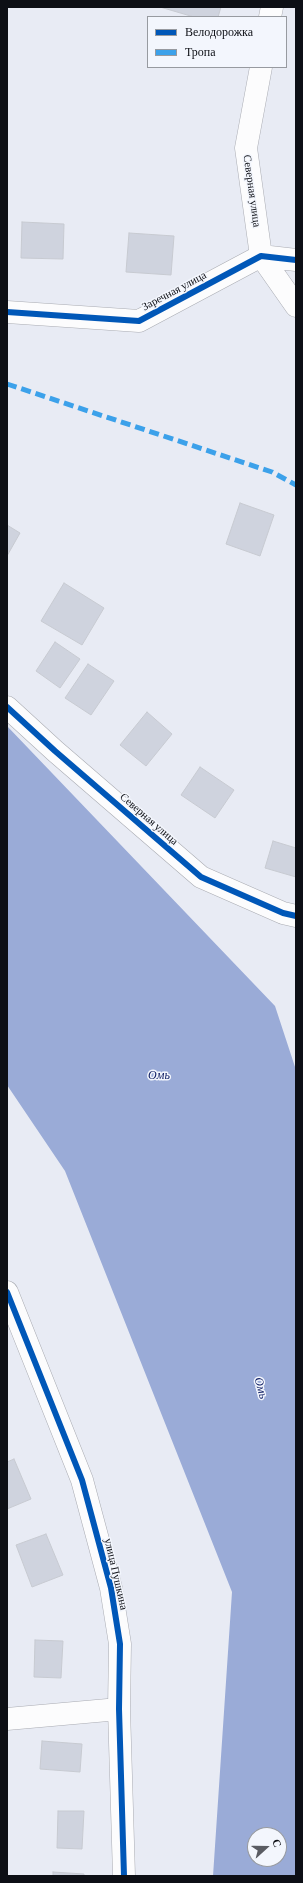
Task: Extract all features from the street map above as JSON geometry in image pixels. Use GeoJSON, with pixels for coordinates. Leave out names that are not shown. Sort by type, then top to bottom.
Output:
{"type":"FeatureCollection","features":[{"type":"Feature","properties":{"kind":"street","name":"Северная улица"},"geometry":{"type":"LineString","coordinates":[[261,68],[246,148],[261,256],[296,306]]}},
{"type":"Feature","properties":{"kind":"street"},"geometry":{"type":"LineString","coordinates":[[261,256],[296,260]]}},
{"type":"Feature","properties":{"kind":"street","name":"Заречная улица"},"geometry":{"type":"LineString","coordinates":[[7,312],[139,321],[261,256]]}},
{"type":"Feature","properties":{"kind":"street","name":"Северная улица"},"geometry":{"type":"LineString","coordinates":[[7,707],[55,751],[201,877],[283,913],[296,916]]}},
{"type":"Feature","properties":{"kind":"street","name":"улица Пушкина"},"geometry":{"type":"LineString","coordinates":[[7,1292],[84,1488],[111,1588],[120,1644],[119,1709],[124,1876]]}},
{"type":"Feature","properties":{"kind":"street"},"geometry":{"type":"LineString","coordinates":[[7,1718],[119,1709]]}},
{"type":"Feature","properties":{"kind":"water","name":"Омь"},"geometry":{"type":"Polygon","coordinates":[[[7,726],[275,1006],[296,1070],[296,1876],[213,1876],[232,1592],[65,1171],[7,1085],[7,726]]]}},
{"type":"Feature","properties":{"kind":"building"},"geometry":{"type":"Polygon","coordinates":[[[160,7],[221,7],[218,16],[191,16],[160,7]]]}},
{"type":"Feature","properties":{"kind":"building"},"geometry":{"type":"Polygon","coordinates":[[[22,222],[64,224],[63,259],[21,258],[22,222]]]}},
{"type":"Feature","properties":{"kind":"building"},"geometry":{"type":"Polygon","coordinates":[[[129,233],[174,236],[171,275],[126,272],[129,233]]]}},
{"type":"Feature","properties":{"kind":"building"},"geometry":{"type":"Polygon","coordinates":[[[240,503],[274,515],[260,556],[226,544],[240,503]]]}},
{"type":"Feature","properties":{"kind":"building"},"geometry":{"type":"Polygon","coordinates":[[[7,525],[20,533],[7,556],[7,525]]]}},
{"type":"Feature","properties":{"kind":"building"},"geometry":{"type":"Polygon","coordinates":[[[64,583],[104,608],[82,645],[41,621],[64,583]]]}},
{"type":"Feature","properties":{"kind":"building"},"geometry":{"type":"Polygon","coordinates":[[[55,642],[80,659],[60,688],[36,671],[55,642]]]}},
{"type":"Feature","properties":{"kind":"building"},"geometry":{"type":"Polygon","coordinates":[[[88,664],[114,681],[91,715],[65,698],[88,664]]]}},
{"type":"Feature","properties":{"kind":"building"},"geometry":{"type":"Polygon","coordinates":[[[147,712],[172,734],[146,766],[120,745],[147,712]]]}},
{"type":"Feature","properties":{"kind":"building"},"geometry":{"type":"Polygon","coordinates":[[[200,767],[234,790],[215,818],[181,795],[200,767]]]}},
{"type":"Feature","properties":{"kind":"building"},"geometry":{"type":"Polygon","coordinates":[[[273,841],[296,848],[296,877],[265,868],[273,841]]]}},
{"type":"Feature","properties":{"kind":"building"},"geometry":{"type":"Polygon","coordinates":[[[14,1459],[31,1499],[7,1509],[7,1462],[14,1459]]]}},
{"type":"Feature","properties":{"kind":"building"},"geometry":{"type":"Polygon","coordinates":[[[46,1534],[63,1575],[32,1587],[16,1545],[46,1534]]]}},
{"type":"Feature","properties":{"kind":"building"},"geometry":{"type":"Polygon","coordinates":[[[35,1640],[63,1641],[61,1678],[34,1677],[35,1640]]]}},
{"type":"Feature","properties":{"kind":"building"},"geometry":{"type":"Polygon","coordinates":[[[42,1741],[82,1744],[80,1772],[40,1769],[42,1741]]]}},
{"type":"Feature","properties":{"kind":"building"},"geometry":{"type":"Polygon","coordinates":[[[58,1811],[84,1811],[82,1849],[57,1848],[58,1811]]]}},
{"type":"Feature","properties":{"kind":"building"},"geometry":{"type":"Polygon","coordinates":[[[53,1872],[84,1874],[84,1876],[53,1876],[53,1872]]]}},
{"type":"Feature","properties":{"kind":"marked path"},"geometry":{"type":"LineString","coordinates":[[7,384],[272,472],[296,485]]}},
{"type":"Feature","properties":{"kind":"cycle path"},"geometry":{"type":"LineString","coordinates":[[7,312],[139,321],[261,256],[296,260]]}},
{"type":"Feature","properties":{"kind":"cycle path"},"geometry":{"type":"LineString","coordinates":[[7,707],[55,751],[201,877],[283,913],[296,916]]}},
{"type":"Feature","properties":{"kind":"cycle path"},"geometry":{"type":"LineString","coordinates":[[7,1292],[82,1480],[111,1588],[120,1644],[119,1709],[124,1876]]}}]}
